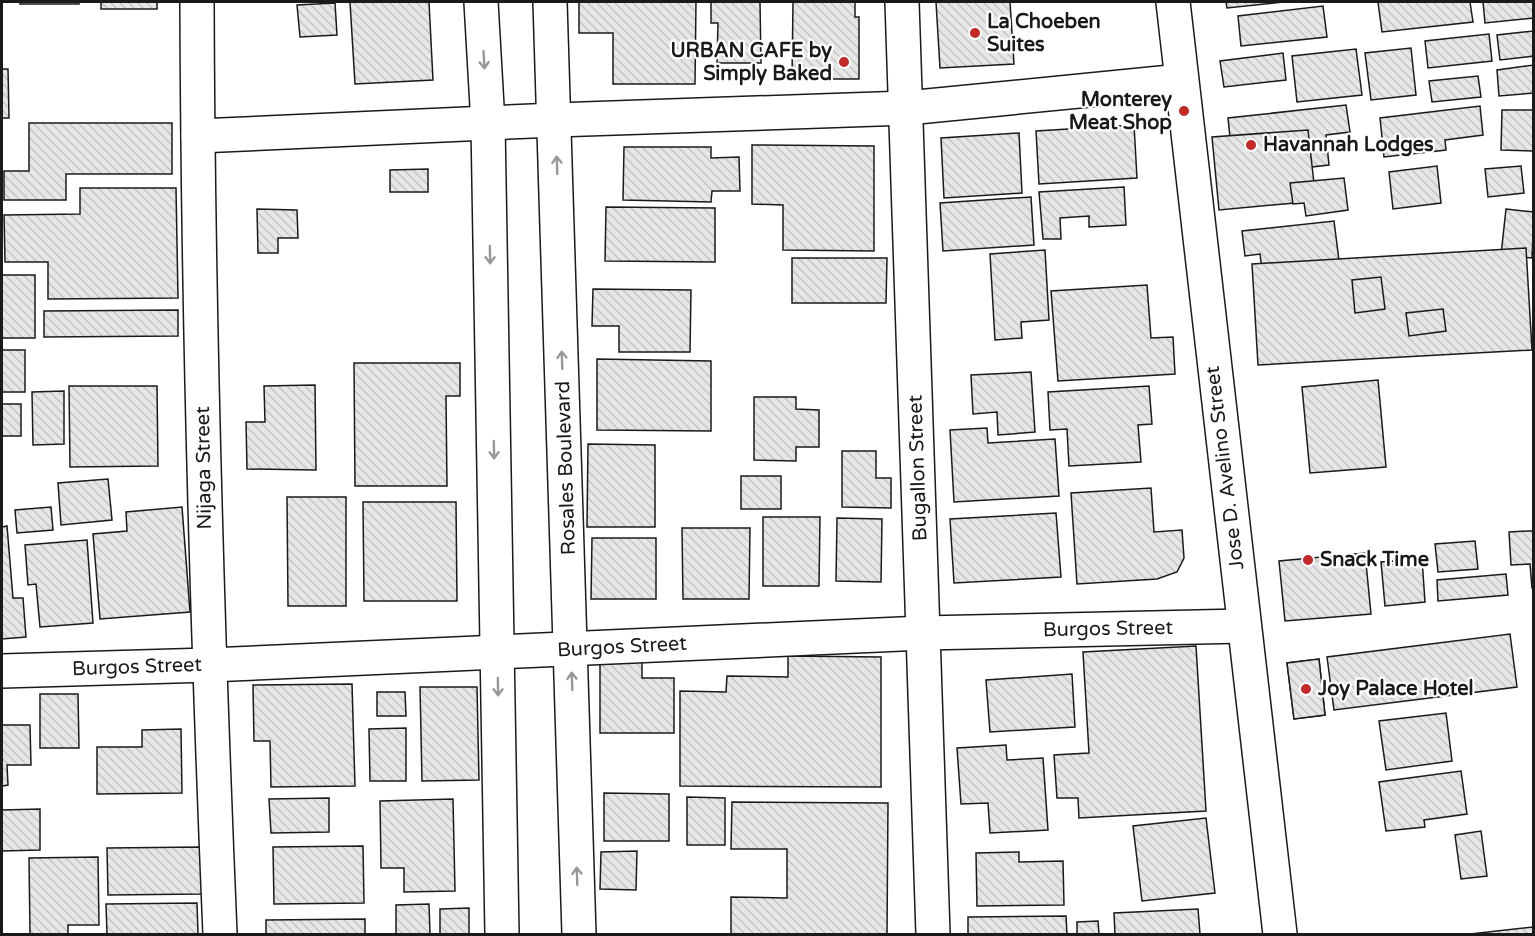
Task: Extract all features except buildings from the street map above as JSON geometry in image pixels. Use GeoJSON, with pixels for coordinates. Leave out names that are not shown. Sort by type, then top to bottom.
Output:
{"type":"FeatureCollection","features":[{"type":"Feature","properties":{"kind":"street","name":"Nijaga Street"},"geometry":{"type":"LineString","coordinates":[[197,2],[209,665],[220,934]]}},
{"type":"Feature","properties":{"kind":"street"},"geometry":{"type":"LineString","coordinates":[[481,2],[488,124],[502,934]]}},
{"type":"Feature","properties":{"kind":"street","name":"Rosales Boulevard"},"geometry":{"type":"LineString","coordinates":[[550,2],[579,934]]}},
{"type":"Feature","properties":{"kind":"street","name":"Bugallon Street"},"geometry":{"type":"LineString","coordinates":[[902,2],[933,934]]}},
{"type":"Feature","properties":{"kind":"street","name":"Jose D. Avelino Street"},"geometry":{"type":"LineString","coordinates":[[1173,2],[1280,934]]}},
{"type":"Feature","properties":{"kind":"street"},"geometry":{"type":"LineString","coordinates":[[198,136],[555,120],[907,108],[1181,81]]}},
{"type":"Feature","properties":{"kind":"street","name":"Burgos Street"},"geometry":{"type":"LineString","coordinates":[[2,671],[209,665],[923,633],[1244,626]]}},
{"type":"Feature","properties":{"kind":"place","name":"La Choeben Suites"},"geometry":{"type":"Point","coordinates":[975,33]}},
{"type":"Feature","properties":{"kind":"place","name":"URBAN CAFE by Simply Baked"},"geometry":{"type":"Point","coordinates":[844,62]}},
{"type":"Feature","properties":{"kind":"place","name":"Monterey Meat Shop"},"geometry":{"type":"Point","coordinates":[1184,111]}},
{"type":"Feature","properties":{"kind":"place","name":"Havannah Lodges"},"geometry":{"type":"Point","coordinates":[1251,145]}},
{"type":"Feature","properties":{"kind":"place","name":"Snack Time"},"geometry":{"type":"Point","coordinates":[1308,560]}},
{"type":"Feature","properties":{"kind":"place","name":"Joy Palace Hotel"},"geometry":{"type":"Point","coordinates":[1306,689]}}]}
